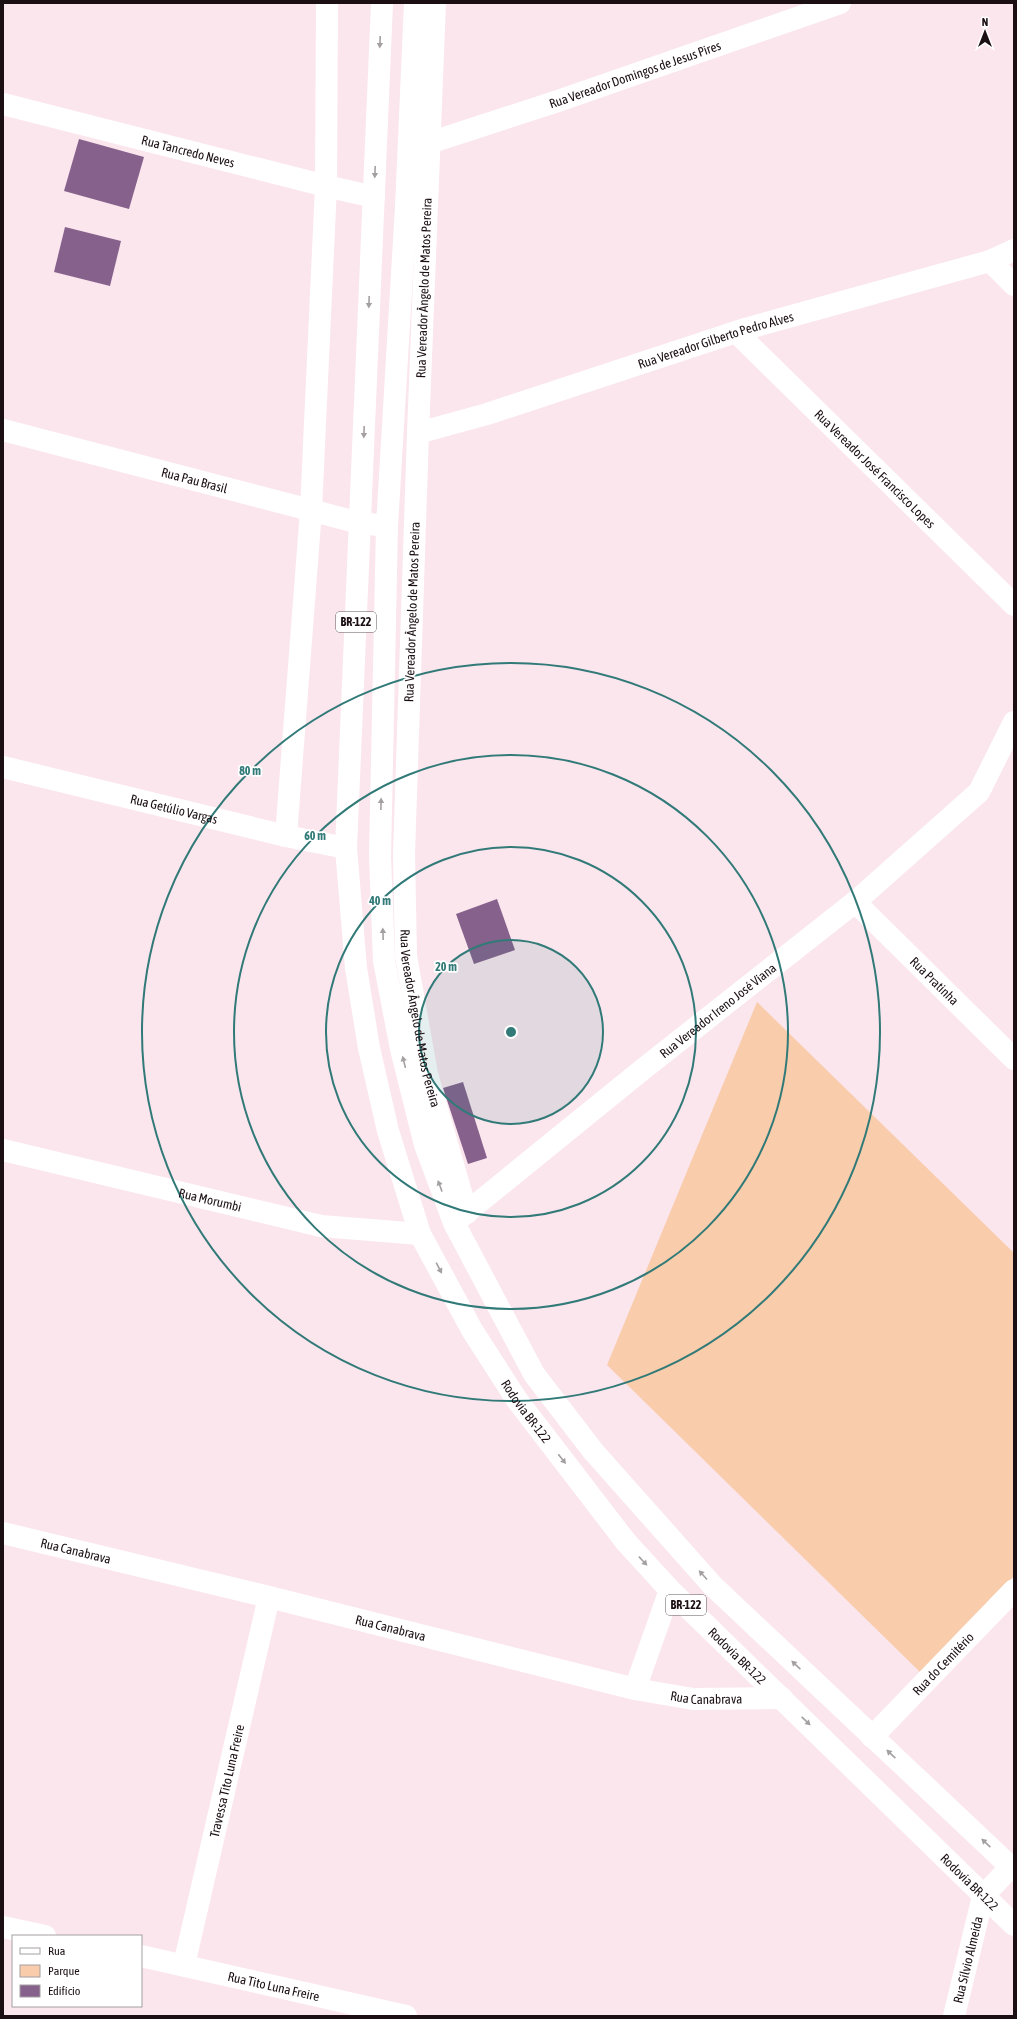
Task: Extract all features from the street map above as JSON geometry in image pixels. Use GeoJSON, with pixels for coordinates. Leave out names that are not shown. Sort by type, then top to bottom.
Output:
{"type":"FeatureCollection","features":[{"type":"Feature","properties":{"kind":"street"},"geometry":{"type":"LineString","coordinates":[[286,836],[311,510],[326,186],[327,3]]}},
{"type":"Feature","properties":{"kind":"street","name":"BR-122"},"geometry":{"type":"LineString","coordinates":[[382,3],[346,848],[356,968],[369,1048],[388,1131],[420,1234]]}},
{"type":"Feature","properties":{"kind":"street","name":"BR-122"},"geometry":{"type":"LineString","coordinates":[[415,3],[406,215],[387,526],[380,856],[384,961],[401,1049],[425,1146],[534,1374],[593,1451],[713,1586],[1013,1869]]}},
{"type":"Feature","properties":{"kind":"street","name":"Rua Vereador Ângelo de Matos Pereira"},"geometry":{"type":"LineString","coordinates":[[435,3],[418,433],[404,854],[406,956],[427,1074],[460,1218]]}},
{"type":"Feature","properties":{"kind":"street","name":"Rua Vereador Domingos de Jesus Pires"},"geometry":{"type":"LineString","coordinates":[[429,143],[558,101],[840,3]]}},
{"type":"Feature","properties":{"kind":"street","name":"Rua Tancredo Neves"},"geometry":{"type":"LineString","coordinates":[[3,104],[374,197]]}},
{"type":"Feature","properties":{"kind":"street","name":"Rua Vereador Gilberto Pedro Alves"},"geometry":{"type":"LineString","coordinates":[[418,433],[487,414],[736,332],[990,261],[1014,250]]}},
{"type":"Feature","properties":{"kind":"street"},"geometry":{"type":"LineString","coordinates":[[990,261],[1014,285]]}},
{"type":"Feature","properties":{"kind":"street","name":"Rua Vereador José Francisco Lopes"},"geometry":{"type":"LineString","coordinates":[[736,332],[1014,605]]}},
{"type":"Feature","properties":{"kind":"street","name":"Rua Pau Brasil"},"geometry":{"type":"LineString","coordinates":[[3,430],[360,523],[387,526]]}},
{"type":"Feature","properties":{"kind":"street","name":"Rua Vereador Ireno José Viana"},"geometry":{"type":"LineString","coordinates":[[460,1218],[648,1065],[855,902],[979,792],[1014,722]]}},
{"type":"Feature","properties":{"kind":"street","name":"Rua Getúlio Vargas"},"geometry":{"type":"LineString","coordinates":[[3,766],[286,836],[346,848]]}},
{"type":"Feature","properties":{"kind":"street","name":"Rua Pratinha"},"geometry":{"type":"LineString","coordinates":[[855,902],[1014,1059]]}},
{"type":"Feature","properties":{"kind":"street","name":"Rua Morumbi"},"geometry":{"type":"LineString","coordinates":[[3,1150],[320,1226],[420,1234]]}},
{"type":"Feature","properties":{"kind":"street","name":"Rodovia BR-122"},"geometry":{"type":"LineString","coordinates":[[420,1234],[472,1330],[517,1400],[626,1542],[670,1590],[1014,1925]]}},
{"type":"Feature","properties":{"kind":"street","name":"Rua Canabrava"},"geometry":{"type":"LineString","coordinates":[[3,1533],[269,1597],[635,1688],[693,1699],[748,1697],[782,1698]]}},
{"type":"Feature","properties":{"kind":"street"},"geometry":{"type":"LineString","coordinates":[[635,1688],[670,1590]]}},
{"type":"Feature","properties":{"kind":"street","name":"Rua do Cemitério"},"geometry":{"type":"LineString","coordinates":[[872,1737],[1014,1590]]}},
{"type":"Feature","properties":{"kind":"street","name":"Travessa Tito Luna Freire"},"geometry":{"type":"LineString","coordinates":[[184,1965],[269,1597]]}},
{"type":"Feature","properties":{"kind":"street"},"geometry":{"type":"LineString","coordinates":[[983,1896],[1013,1869]]}},
{"type":"Feature","properties":{"kind":"street","name":"Rua Sílvio Almeida"},"geometry":{"type":"LineString","coordinates":[[954,2016],[983,1896]]}},
{"type":"Feature","properties":{"kind":"street"},"geometry":{"type":"LineString","coordinates":[[3,1927],[40,1935]]}},
{"type":"Feature","properties":{"kind":"street","name":"Rua Tito Luna Freire"},"geometry":{"type":"LineString","coordinates":[[142,1956],[406,2016]]}},
{"type":"Feature","properties":{"kind":"green space"},"geometry":{"type":"Polygon","coordinates":[[[757,1002],[1014,1253],[1014,1576],[923,1675],[607,1365],[757,1002]]]}},
{"type":"Feature","properties":{"kind":"building"},"geometry":{"type":"Polygon","coordinates":[[[79,139],[144,157],[129,209],[64,191],[79,139]]]}},
{"type":"Feature","properties":{"kind":"building"},"geometry":{"type":"Polygon","coordinates":[[[65,227],[121,241],[110,286],[54,272],[65,227]]]}},
{"type":"Feature","properties":{"kind":"building"},"geometry":{"type":"Polygon","coordinates":[[[497,899],[515,950],[474,964],[456,914],[497,899]]]}},
{"type":"Feature","properties":{"kind":"building"},"geometry":{"type":"Polygon","coordinates":[[[463,1082],[487,1158],[468,1164],[443,1088],[463,1082]]]}}]}
